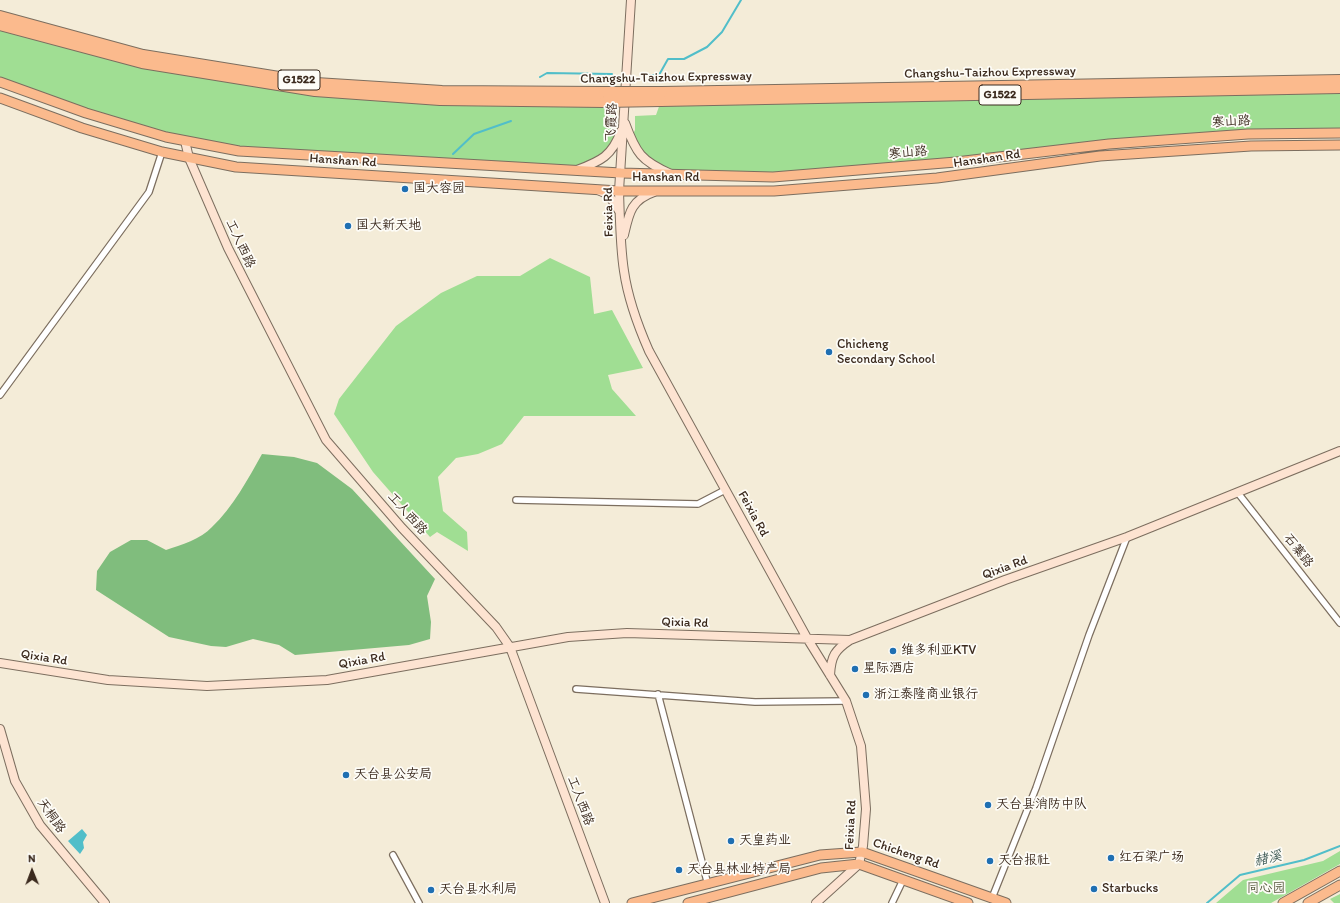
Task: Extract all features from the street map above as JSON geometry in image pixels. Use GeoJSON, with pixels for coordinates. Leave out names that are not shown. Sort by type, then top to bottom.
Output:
{"type":"FeatureCollection","features":[{"type":"Feature","properties":{"kind":"highway","name":"Changshu-Taizhou Expressway"},"geometry":{"type":"LineString","coordinates":[[0,16],[143,55],[316,83],[442,91],[604,97]]}},
{"type":"Feature","properties":{"kind":"highway","name":"Changshu-Taizhou Expressway"},"geometry":{"type":"LineString","coordinates":[[0,25],[142,63],[315,91],[440,100],[1340,88]]}},
{"type":"Feature","properties":{"kind":"highway","name":"Changshu-Taizhou Expressway"},"geometry":{"type":"LineString","coordinates":[[661,96],[1340,80]]}},
{"type":"Feature","properties":{"kind":"main road","name":"飞霞路"},"geometry":{"type":"LineString","coordinates":[[621,173],[631,0]]}},
{"type":"Feature","properties":{"kind":"main road","name":"Hanshan Rd"},"geometry":{"type":"LineString","coordinates":[[0,82],[86,113],[185,141],[239,152],[621,173]]}},
{"type":"Feature","properties":{"kind":"main road","name":"Hanshan Rd"},"geometry":{"type":"LineString","coordinates":[[0,98],[82,128],[162,152],[236,167],[619,191],[774,192],[937,178],[1100,156],[1251,146],[1340,145]]}},
{"type":"Feature","properties":{"kind":"main road"},"geometry":{"type":"LineString","coordinates":[[574,171],[598,162],[615,145],[624,120]]}},
{"type":"Feature","properties":{"kind":"main road"},"geometry":{"type":"LineString","coordinates":[[624,120],[640,155],[656,168],[674,175]]}},
{"type":"Feature","properties":{"kind":"main road","name":"寒山路"},"geometry":{"type":"LineString","coordinates":[[621,173],[773,177],[956,162],[1108,144],[1248,134],[1340,133]]}},
{"type":"Feature","properties":{"kind":"main road","name":"工人西路"},"geometry":{"type":"LineString","coordinates":[[185,141],[189,158],[228,248],[326,440],[402,528],[496,627],[510,646],[605,903]]}},
{"type":"Feature","properties":{"kind":"main road","name":"Feixia Rd"},"geometry":{"type":"LineString","coordinates":[[621,173],[619,191],[624,272],[637,322],[649,351],[807,638],[846,701],[861,746],[866,809],[862,852],[859,864]]}},
{"type":"Feature","properties":{"kind":"main road"},"geometry":{"type":"LineString","coordinates":[[598,190],[609,195],[620,212]]}},
{"type":"Feature","properties":{"kind":"main road"},"geometry":{"type":"LineString","coordinates":[[622,244],[628,218],[635,202],[645,195],[656,191]]}},
{"type":"Feature","properties":{"kind":"main road","name":"Qixia Rd"},"geometry":{"type":"LineString","coordinates":[[0,663],[108,680],[207,686],[327,680],[568,636],[627,633],[850,640],[1005,580],[1127,537],[1340,451]]}},
{"type":"Feature","properties":{"kind":"main road"},"geometry":{"type":"LineString","coordinates":[[830,675],[830,662],[838,648],[850,640]]}},
{"type":"Feature","properties":{"kind":"main road","name":"天桐路"},"geometry":{"type":"LineString","coordinates":[[0,730],[15,781],[40,825],[105,903]]}},
{"type":"Feature","properties":{"kind":"main road","name":"Chicheng Rd"},"geometry":{"type":"LineString","coordinates":[[632,903],[820,855],[862,852],[1006,903]]}},
{"type":"Feature","properties":{"kind":"main road"},"geometry":{"type":"LineString","coordinates":[[816,903],[859,864]]}},
{"type":"Feature","properties":{"kind":"main road","name":"Chicheng Rd"},"geometry":{"type":"LineString","coordinates":[[688,903],[821,868],[859,864],[968,903]]}},
{"type":"Feature","properties":{"kind":"main road"},"geometry":{"type":"LineString","coordinates":[[1283,903],[1340,871]]}},
{"type":"Feature","properties":{"kind":"main road"},"geometry":{"type":"LineString","coordinates":[[749,874],[752,886]]}},
{"type":"Feature","properties":{"kind":"main road"},"geometry":{"type":"LineString","coordinates":[[1308,903],[1340,886]]}},
{"type":"Feature","properties":{"kind":"street"},"geometry":{"type":"LineString","coordinates":[[0,395],[149,192],[162,152]]}},
{"type":"Feature","properties":{"kind":"street"},"geometry":{"type":"LineString","coordinates":[[516,500],[698,504],[725,490]]}},
{"type":"Feature","properties":{"kind":"street","name":"石寨路"},"geometry":{"type":"LineString","coordinates":[[1238,493],[1340,623]]}},
{"type":"Feature","properties":{"kind":"street"},"geometry":{"type":"LineString","coordinates":[[992,898],[1036,788],[1089,636],[1127,537]]}},
{"type":"Feature","properties":{"kind":"street"},"geometry":{"type":"LineString","coordinates":[[576,689],[755,702],[846,701]]}},
{"type":"Feature","properties":{"kind":"street"},"geometry":{"type":"LineString","coordinates":[[658,694],[708,884]]}},
{"type":"Feature","properties":{"kind":"street"},"geometry":{"type":"LineString","coordinates":[[393,855],[419,903]]}},
{"type":"Feature","properties":{"kind":"street"},"geometry":{"type":"LineString","coordinates":[[892,903],[903,880]]}},
{"type":"Feature","properties":{"kind":"green space"},"geometry":{"type":"Polygon","coordinates":[[[0,25],[315,91],[604,102],[604,108],[615,109],[615,145],[598,162],[574,171],[357,159],[185,141],[0,82],[0,25]]]}},
{"type":"Feature","properties":{"kind":"green space"},"geometry":{"type":"Polygon","coordinates":[[[1340,88],[1340,133],[1248,134],[773,177],[674,175],[656,168],[631,138],[635,130],[635,116],[656,115],[661,101],[1340,88]]]}},
{"type":"Feature","properties":{"kind":"green space"},"geometry":{"type":"Polygon","coordinates":[[[550,258],[590,277],[594,314],[612,310],[643,368],[608,375],[612,389],[636,416],[524,416],[502,444],[478,454],[456,458],[438,477],[443,511],[467,532],[468,551],[437,532],[430,537],[373,472],[334,414],[339,399],[396,326],[441,293],[477,276],[520,276],[550,258]]]}},
{"type":"Feature","properties":{"kind":"green space"},"geometry":{"type":"Polygon","coordinates":[[[262,454],[294,457],[317,463],[352,489],[435,579],[427,596],[431,622],[430,639],[409,645],[295,655],[279,645],[253,639],[226,647],[211,646],[169,637],[96,590],[97,571],[110,552],[131,540],[147,540],[166,550],[190,541],[207,531],[227,511],[246,483],[262,454]]]}},
{"type":"Feature","properties":{"kind":"green space","name":"同心园"},"geometry":{"type":"Polygon","coordinates":[[[1340,851],[1340,864],[1271,903],[1216,903],[1243,880],[1323,861],[1340,851]]]}},
{"type":"Feature","properties":{"kind":"green space"},"geometry":{"type":"Polygon","coordinates":[[[1340,894],[1340,903],[1334,903],[1330,899],[1340,894]]]}},
{"type":"Feature","properties":{"kind":"water"},"geometry":{"type":"Polygon","coordinates":[[[82,829],[87,835],[83,842],[84,848],[80,854],[68,841],[82,829]]]}},
{"type":"Feature","properties":{"kind":"waterway"},"geometry":{"type":"LineString","coordinates":[[643,75],[659,75],[668,59],[684,59],[707,47],[722,32],[741,0]]}},
{"type":"Feature","properties":{"kind":"waterway"},"geometry":{"type":"LineString","coordinates":[[540,77],[547,73],[612,74]]}},
{"type":"Feature","properties":{"kind":"waterway"},"geometry":{"type":"LineString","coordinates":[[453,154],[474,134],[511,121]]}},
{"type":"Feature","properties":{"kind":"waterway","name":"赭溪"},"geometry":{"type":"LineString","coordinates":[[1207,903],[1240,875],[1304,860],[1340,846]]}},
{"type":"Feature","properties":{"kind":"place","name":"国大容园"},"geometry":{"type":"Point","coordinates":[405,189]}},
{"type":"Feature","properties":{"kind":"place","name":"国大新天地"},"geometry":{"type":"Point","coordinates":[348,226]}},
{"type":"Feature","properties":{"kind":"place","name":"Chicheng Secondary School"},"geometry":{"type":"Point","coordinates":[829,352]}},
{"type":"Feature","properties":{"kind":"place","name":"维多利亚KTV"},"geometry":{"type":"Point","coordinates":[893,651]}},
{"type":"Feature","properties":{"kind":"place","name":"星际酒店"},"geometry":{"type":"Point","coordinates":[855,669]}},
{"type":"Feature","properties":{"kind":"place","name":"浙江泰隆商业银行"},"geometry":{"type":"Point","coordinates":[866,695]}},
{"type":"Feature","properties":{"kind":"place","name":"天台县公安局"},"geometry":{"type":"Point","coordinates":[346,775]}},
{"type":"Feature","properties":{"kind":"place","name":"天台县消防中队"},"geometry":{"type":"Point","coordinates":[988,805]}},
{"type":"Feature","properties":{"kind":"place","name":"天皇药业"},"geometry":{"type":"Point","coordinates":[731,841]}},
{"type":"Feature","properties":{"kind":"place","name":"红石梁广场"},"geometry":{"type":"Point","coordinates":[1111,858]}},
{"type":"Feature","properties":{"kind":"place","name":"天台报社"},"geometry":{"type":"Point","coordinates":[990,861]}},
{"type":"Feature","properties":{"kind":"place","name":"天台县林业特产局"},"geometry":{"type":"Point","coordinates":[679,870]}},
{"type":"Feature","properties":{"kind":"place","name":"Starbucks"},"geometry":{"type":"Point","coordinates":[1094,889]}},
{"type":"Feature","properties":{"kind":"place","name":"天台县水利局"},"geometry":{"type":"Point","coordinates":[431,890]}}]}
